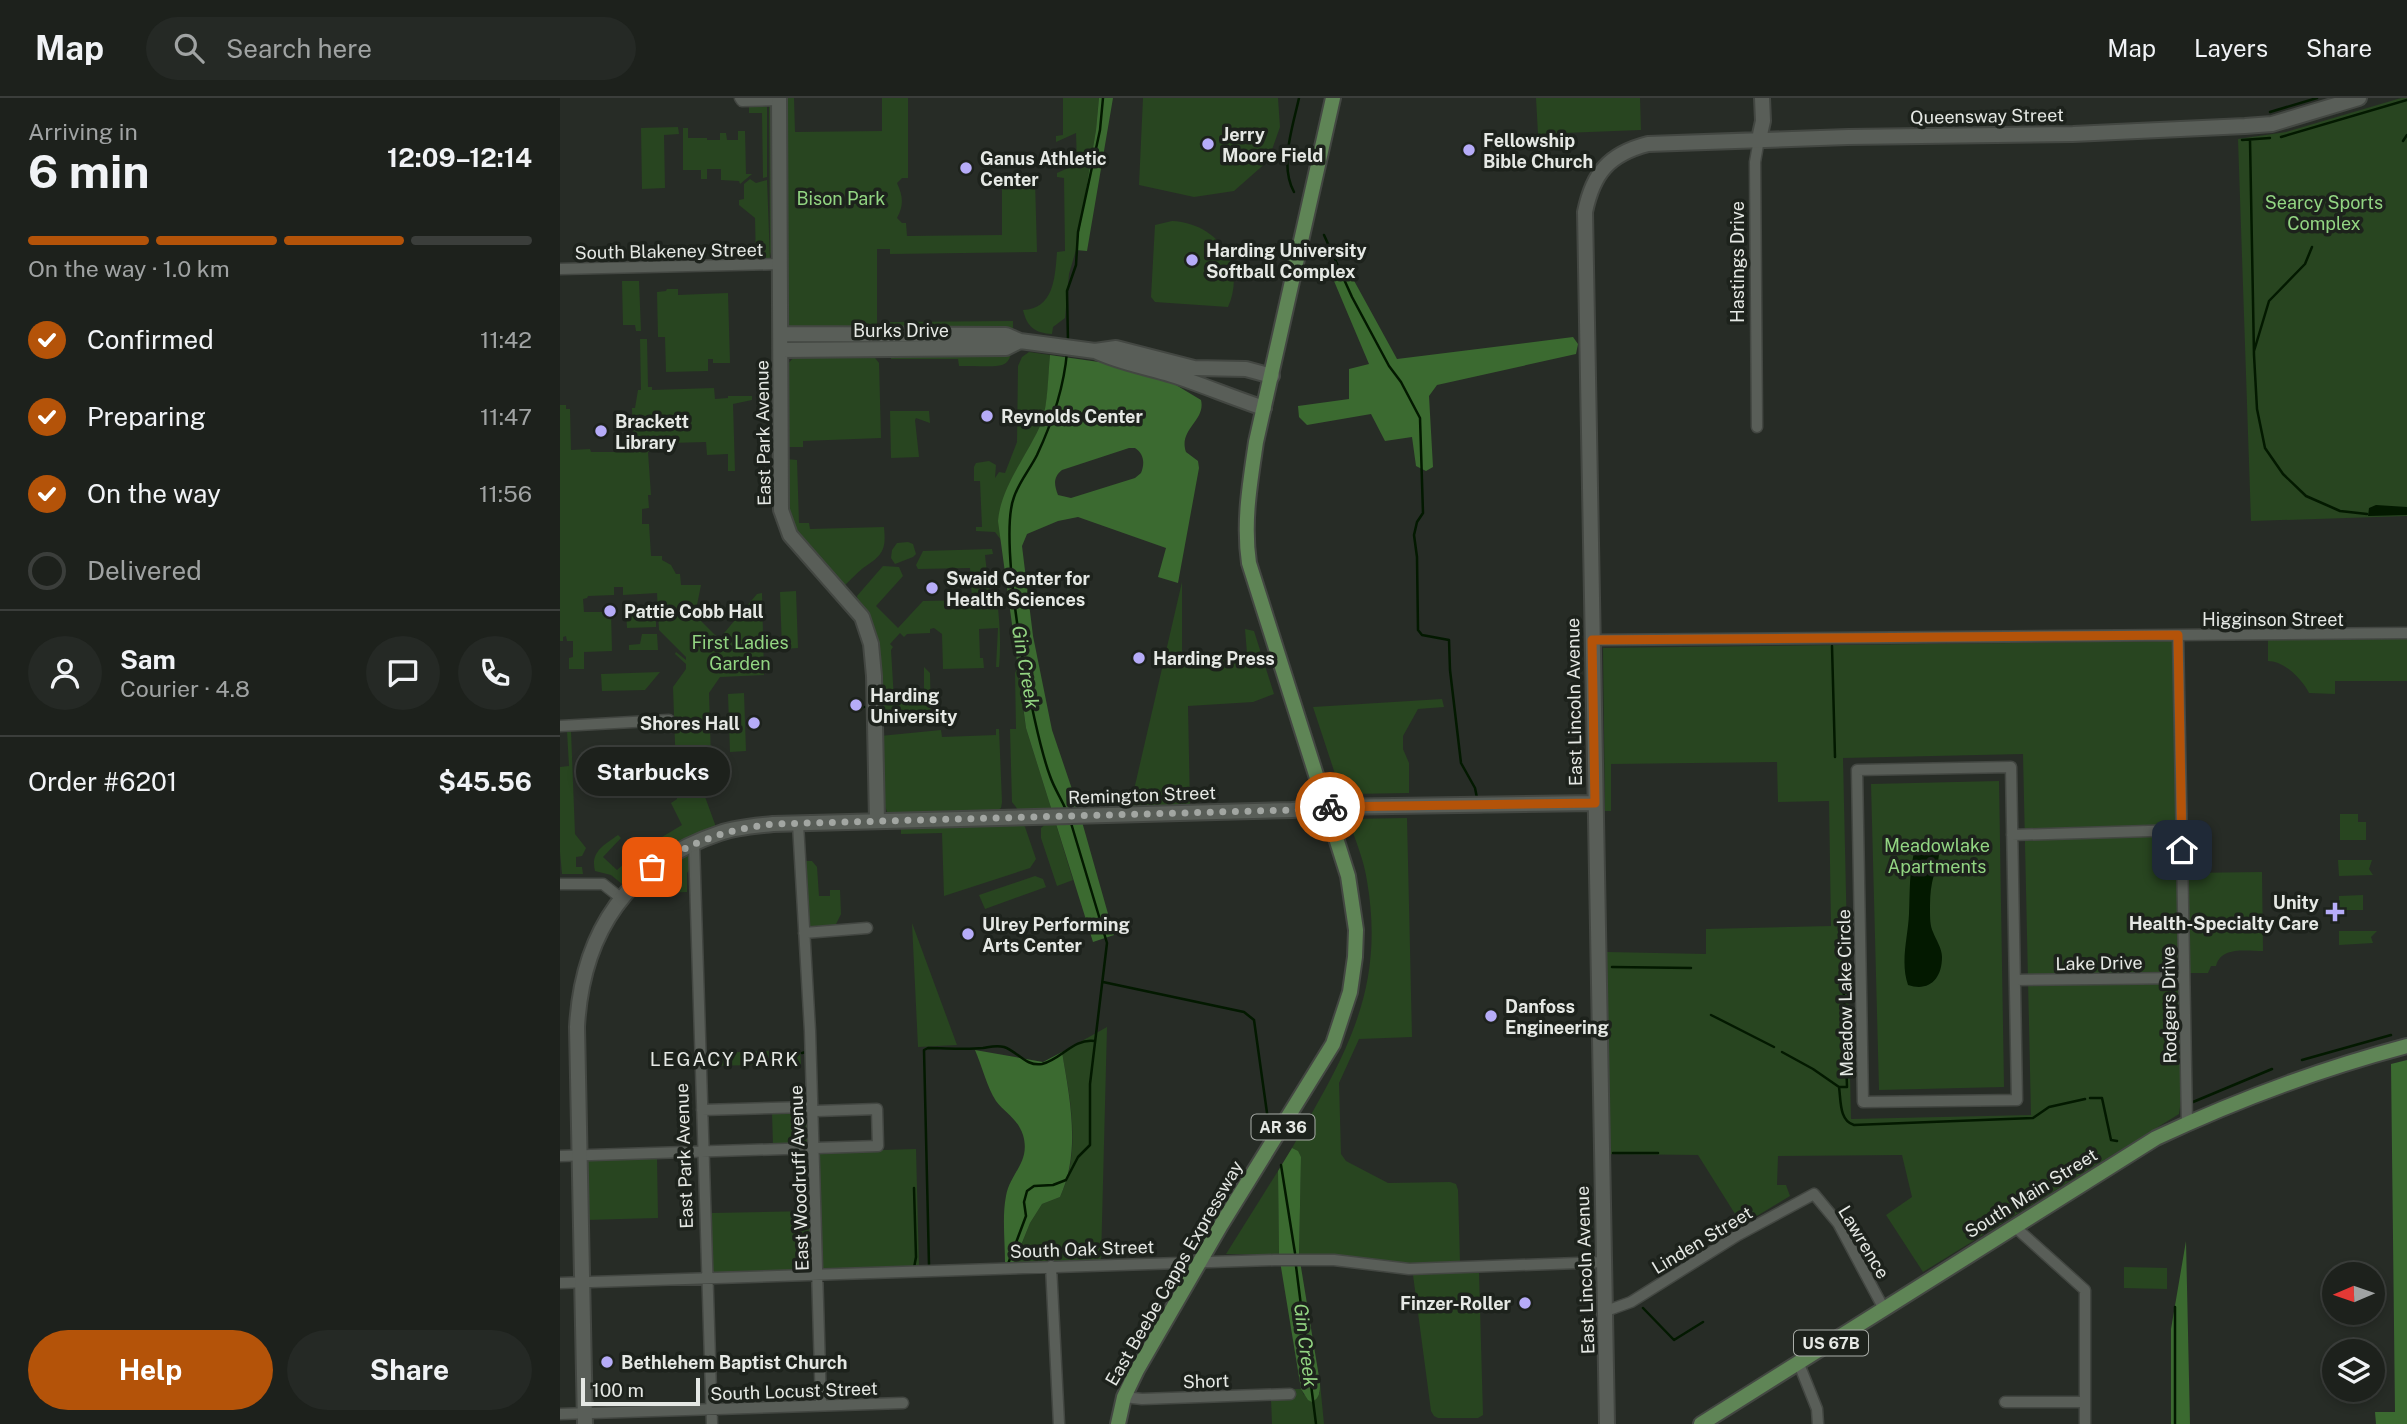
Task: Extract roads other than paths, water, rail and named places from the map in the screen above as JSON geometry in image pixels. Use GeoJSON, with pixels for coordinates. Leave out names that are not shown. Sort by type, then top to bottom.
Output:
{"type":"FeatureCollection","features":[{"type":"Feature","properties":{"kind":"main road","name":"East Beebe Capps Expressway"},"geometry":{"type":"LineString","coordinates":[[1118,1424],[1124,1397],[1143,1359],[1333,1044],[1350,992],[1355,957],[1355,921],[1348,876],[1250,563],[1246,542],[1248,492],[1264,408],[1333,98]]}},
{"type":"Feature","properties":{"kind":"main road","name":"South Main Street"},"geometry":{"type":"LineString","coordinates":[[1701,1424],[2130,1153],[2236,1101],[2407,1045]]}},
{"type":"Feature","properties":{"kind":"street"},"geometry":{"type":"LineString","coordinates":[[740,98],[742,101],[779,99]]}},
{"type":"Feature","properties":{"kind":"street","name":"Hastings Drive"},"geometry":{"type":"LineString","coordinates":[[1758,427],[1755,162],[1763,121],[1762,98]]}},
{"type":"Feature","properties":{"kind":"street","name":"Queensway Street"},"geometry":{"type":"LineString","coordinates":[[1614,157],[1648,144],[1759,139],[2073,134],[2272,124],[2360,98]]}},
{"type":"Feature","properties":{"kind":"street","name":"East Park Avenue"},"geometry":{"type":"LineString","coordinates":[[779,99],[781,510],[790,535],[862,617],[871,644],[877,821]]}},
{"type":"Feature","properties":{"kind":"street","name":"East Lincoln Avenue"},"geometry":{"type":"LineString","coordinates":[[1607,1424],[1585,212],[1589,193],[1600,172],[1614,157]]}},
{"type":"Feature","properties":{"kind":"street","name":"South Blakeney Street"},"geometry":{"type":"LineString","coordinates":[[560,269],[780,264]]}},
{"type":"Feature","properties":{"kind":"street","name":"Burks Drive"},"geometry":{"type":"LineString","coordinates":[[781,334],[1006,335],[1020,341],[1095,351],[1116,348],[1194,368],[1246,369],[1272,376]]}},
{"type":"Feature","properties":{"kind":"street","name":"Burks Drive"},"geometry":{"type":"LineString","coordinates":[[781,350],[1006,348],[1020,341]]}},
{"type":"Feature","properties":{"kind":"street","name":"Burks Drive"},"geometry":{"type":"LineString","coordinates":[[1095,351],[1114,360],[1175,376],[1264,408]]}},
{"type":"Feature","properties":{"kind":"street","name":"Higginson Street"},"geometry":{"type":"LineString","coordinates":[[1592,640],[2407,633]]}},
{"type":"Feature","properties":{"kind":"street","name":"Rodgers Drive"},"geometry":{"type":"LineString","coordinates":[[2178,635],[2187,1123]]}},
{"type":"Feature","properties":{"kind":"street"},"geometry":{"type":"LineString","coordinates":[[560,726],[669,720]]}},
{"type":"Feature","properties":{"kind":"street","name":"Meadow Lake Circle"},"geometry":{"type":"LineString","coordinates":[[2011,767],[2012,835],[2017,1100],[1863,1102],[1857,770],[2011,767]]}},
{"type":"Feature","properties":{"kind":"street","name":"Remington Street"},"geometry":{"type":"LineString","coordinates":[[585,1418],[578,999],[602,926],[622,898],[652,867],[694,844],[739,828],[1327,807],[1595,803]]}},
{"type":"Feature","properties":{"kind":"street","name":"East Woodruff Avenue"},"geometry":{"type":"LineString","coordinates":[[798,824],[812,1109],[821,1405]]}},
{"type":"Feature","properties":{"kind":"street"},"geometry":{"type":"LineString","coordinates":[[2012,835],[2182,830]]}},
{"type":"Feature","properties":{"kind":"street","name":"East Park Avenue"},"geometry":{"type":"LineString","coordinates":[[694,844],[712,1424]]}},
{"type":"Feature","properties":{"kind":"street"},"geometry":{"type":"LineString","coordinates":[[560,884],[603,884],[622,898]]}},
{"type":"Feature","properties":{"kind":"street"},"geometry":{"type":"LineString","coordinates":[[804,933],[867,928]]}},
{"type":"Feature","properties":{"kind":"street","name":"Lake Drive"},"geometry":{"type":"LineString","coordinates":[[2015,980],[2184,978]]}},
{"type":"Feature","properties":{"kind":"street"},"geometry":{"type":"LineString","coordinates":[[560,1156],[878,1146],[877,1109],[809,1107],[702,1110]]}},
{"type":"Feature","properties":{"kind":"street","name":"Lawrence"},"geometry":{"type":"LineString","coordinates":[[1814,1194],[1838,1223],[1884,1309]]}},
{"type":"Feature","properties":{"kind":"street","name":"Linden Street"},"geometry":{"type":"LineString","coordinates":[[1606,1311],[1630,1302],[1738,1235],[1814,1194]]}},
{"type":"Feature","properties":{"kind":"street"},"geometry":{"type":"LineString","coordinates":[[2014,1226],[2085,1290],[2085,1424]]}},
{"type":"Feature","properties":{"kind":"street","name":"South Oak Street"},"geometry":{"type":"LineString","coordinates":[[560,1283],[1201,1261],[1334,1260],[1409,1269],[1605,1262]]}},
{"type":"Feature","properties":{"kind":"street"},"geometry":{"type":"LineString","coordinates":[[1051,1266],[1059,1424]]}},
{"type":"Feature","properties":{"kind":"street"},"geometry":{"type":"LineString","coordinates":[[1799,1364],[1817,1409],[1818,1424]]}},
{"type":"Feature","properties":{"kind":"street","name":"Short"},"geometry":{"type":"LineString","coordinates":[[1124,1397],[1142,1399],[1290,1394]]}},
{"type":"Feature","properties":{"kind":"street"},"geometry":{"type":"LineString","coordinates":[[2005,1402],[2085,1402]]}},
{"type":"Feature","properties":{"kind":"street","name":"South Locust Street"},"geometry":{"type":"LineString","coordinates":[[560,1414],[585,1418],[711,1409],[903,1403]]}},
{"type":"Feature","properties":{"kind":"waterway","name":"Gin Creek"},"geometry":{"type":"LineString","coordinates":[[1068,342],[1067,291],[1076,265],[1078,232],[1100,130],[1103,98]]}},
{"type":"Feature","properties":{"kind":"waterway"},"geometry":{"type":"LineString","coordinates":[[1294,192],[1287,158],[1299,98]]}},
{"type":"Feature","properties":{"kind":"waterway"},"geometry":{"type":"LineString","coordinates":[[2270,112],[2317,98]]}},
{"type":"Feature","properties":{"kind":"waterway"},"geometry":{"type":"LineString","coordinates":[[2281,137],[2407,100]]}},
{"type":"Feature","properties":{"kind":"waterway"},"geometry":{"type":"LineString","coordinates":[[2403,141],[2407,135]]}},
{"type":"Feature","properties":{"kind":"waterway"},"geometry":{"type":"LineString","coordinates":[[2242,140],[2270,138]]}},
{"type":"Feature","properties":{"kind":"waterway"},"geometry":{"type":"LineString","coordinates":[[2250,140],[2254,355],[2257,409],[2265,448],[2283,474],[2306,496],[2340,511],[2367,514]]}},
{"type":"Feature","properties":{"kind":"waterway"},"geometry":{"type":"LineString","coordinates":[[1324,235],[1352,297],[1420,418],[1423,513],[1417,522],[1414,535],[1418,630],[1422,635],[1449,640],[1461,763],[1475,788],[1477,798]]}},
{"type":"Feature","properties":{"kind":"waterway"},"geometry":{"type":"LineString","coordinates":[[2254,351],[2269,301],[2305,264],[2312,247]]}},
{"type":"Feature","properties":{"kind":"waterway","name":"Gin Creek"},"geometry":{"type":"LineString","coordinates":[[1066,810],[1043,752],[1026,678],[1013,592],[1010,520],[1016,491],[1037,455],[1052,418],[1067,352]]}},
{"type":"Feature","properties":{"kind":"waterway"},"geometry":{"type":"LineString","coordinates":[[1832,646],[1835,757]]}},
{"type":"Feature","properties":{"kind":"waterway"},"geometry":{"type":"LineString","coordinates":[[857,707],[864,707]]}},
{"type":"Feature","properties":{"kind":"waterway"},"geometry":{"type":"LineString","coordinates":[[1483,812],[1532,811]]}},
{"type":"Feature","properties":{"kind":"waterway"},"geometry":{"type":"LineString","coordinates":[[1008,1264],[1026,1216],[1024,1202],[1027,1191],[1034,1186],[1053,1185],[1066,1180],[1078,1157],[1090,1145],[1090,1084],[1107,943],[1071,823]]}},
{"type":"Feature","properties":{"kind":"waterway"},"geometry":{"type":"LineString","coordinates":[[1612,967],[1691,968]]}},
{"type":"Feature","properties":{"kind":"waterway"},"geometry":{"type":"LineString","coordinates":[[1782,1052],[1839,1087],[1847,1087],[1843,969]]}},
{"type":"Feature","properties":{"kind":"waterway","name":"Gin Creek"},"geometry":{"type":"LineString","coordinates":[[1103,982],[1244,1012],[1254,1020],[1268,1120]]}},
{"type":"Feature","properties":{"kind":"waterway"},"geometry":{"type":"LineString","coordinates":[[1711,1015],[1774,1047]]}},
{"type":"Feature","properties":{"kind":"waterway"},"geometry":{"type":"LineString","coordinates":[[2302,1060],[2391,1035]]}},
{"type":"Feature","properties":{"kind":"waterway"},"geometry":{"type":"LineString","coordinates":[[929,1265],[924,1050],[1001,1046],[1026,1061],[1042,1064],[1080,1043],[1095,1041]]}},
{"type":"Feature","properties":{"kind":"waterway"},"geometry":{"type":"LineString","coordinates":[[802,1053],[806,1052]]}},
{"type":"Feature","properties":{"kind":"waterway"},"geometry":{"type":"LineString","coordinates":[[2193,1102],[2272,1069]]}},
{"type":"Feature","properties":{"kind":"waterway"},"geometry":{"type":"LineString","coordinates":[[1839,1087],[1843,1115],[1854,1125],[2033,1118],[2049,1107],[2085,1099]]}},
{"type":"Feature","properties":{"kind":"waterway"},"geometry":{"type":"LineString","coordinates":[[2090,1098],[2102,1098],[2111,1140],[2117,1141]]}},
{"type":"Feature","properties":{"kind":"waterway"},"geometry":{"type":"LineString","coordinates":[[1613,1153],[1658,1153]]}},
{"type":"Feature","properties":{"kind":"waterway","name":"Gin Creek"},"geometry":{"type":"LineString","coordinates":[[1281,1165],[1295,1253]]}},
{"type":"Feature","properties":{"kind":"waterway"},"geometry":{"type":"LineString","coordinates":[[914,1188],[914,1268]]}},
{"type":"Feature","properties":{"kind":"waterway","name":"Gin Creek"},"geometry":{"type":"LineString","coordinates":[[1296,1266],[1316,1424]]}},
{"type":"Feature","properties":{"kind":"waterway"},"geometry":{"type":"LineString","coordinates":[[2175,1307],[2175,1424]]}},
{"type":"Feature","properties":{"kind":"waterway"},"geometry":{"type":"LineString","coordinates":[[1643,1308],[1674,1340],[1703,1322]]}},
{"type":"Feature","properties":{"kind":"place","name":"Jerry Moore Field"},"geometry":{"type":"Point","coordinates":[1208,144]}},
{"type":"Feature","properties":{"kind":"place","name":"Fellowship Bible Church"},"geometry":{"type":"Point","coordinates":[1469,150]}},
{"type":"Feature","properties":{"kind":"place","name":"Ganus Athletic Center"},"geometry":{"type":"Point","coordinates":[966,168]}},
{"type":"Feature","properties":{"kind":"place","name":"Harding University Softball Complex"},"geometry":{"type":"Point","coordinates":[1192,260]}},
{"type":"Feature","properties":{"kind":"place","name":"Reynolds Center"},"geometry":{"type":"Point","coordinates":[987,416]}},
{"type":"Feature","properties":{"kind":"place","name":"Brackett Library"},"geometry":{"type":"Point","coordinates":[601,431]}},
{"type":"Feature","properties":{"kind":"place","name":"Swaid Center for Health Sciences"},"geometry":{"type":"Point","coordinates":[932,588]}},
{"type":"Feature","properties":{"kind":"place","name":"Pattie Cobb Hall"},"geometry":{"type":"Point","coordinates":[610,611]}},
{"type":"Feature","properties":{"kind":"place","name":"Harding Press"},"geometry":{"type":"Point","coordinates":[1139,658]}},
{"type":"Feature","properties":{"kind":"place","name":"Harding University"},"geometry":{"type":"Point","coordinates":[856,705]}},
{"type":"Feature","properties":{"kind":"place","name":"Shores Hall"},"geometry":{"type":"Point","coordinates":[754,723]}},
{"type":"Feature","properties":{"kind":"place","name":"Starbucks"},"geometry":{"type":"Point","coordinates":[652,867]}},
{"type":"Feature","properties":{"kind":"place","name":"Unity Health-Specialty Care"},"geometry":{"type":"Point","coordinates":[2335,912]}},
{"type":"Feature","properties":{"kind":"place","name":"Ulrey Performing Arts Center"},"geometry":{"type":"Point","coordinates":[968,934]}},
{"type":"Feature","properties":{"kind":"place","name":"Danfoss Engineering"},"geometry":{"type":"Point","coordinates":[1491,1016]}},
{"type":"Feature","properties":{"kind":"place","name":"Finzer-Roller"},"geometry":{"type":"Point","coordinates":[1525,1303]}},
{"type":"Feature","properties":{"kind":"place","name":"Bethlehem Baptist Church"},"geometry":{"type":"Point","coordinates":[607,1362]}},
{"type":"Feature","properties":{"kind":"district","name":"LEGACY PARK"},"geometry":{"type":"Point","coordinates":[725,1059]}},
{"type":"Feature","properties":{"kind":"park label","name":"Bison Park"},"geometry":{"type":"Point","coordinates":[841,198]}},
{"type":"Feature","properties":{"kind":"park label","name":"Searcy Sports Complex"},"geometry":{"type":"Point","coordinates":[2324,212]}},
{"type":"Feature","properties":{"kind":"park label","name":"First Ladies Garden"},"geometry":{"type":"Point","coordinates":[740,652]}},
{"type":"Feature","properties":{"kind":"park label","name":"Meadowlake Apartments"},"geometry":{"type":"Point","coordinates":[1937,855]}}]}
